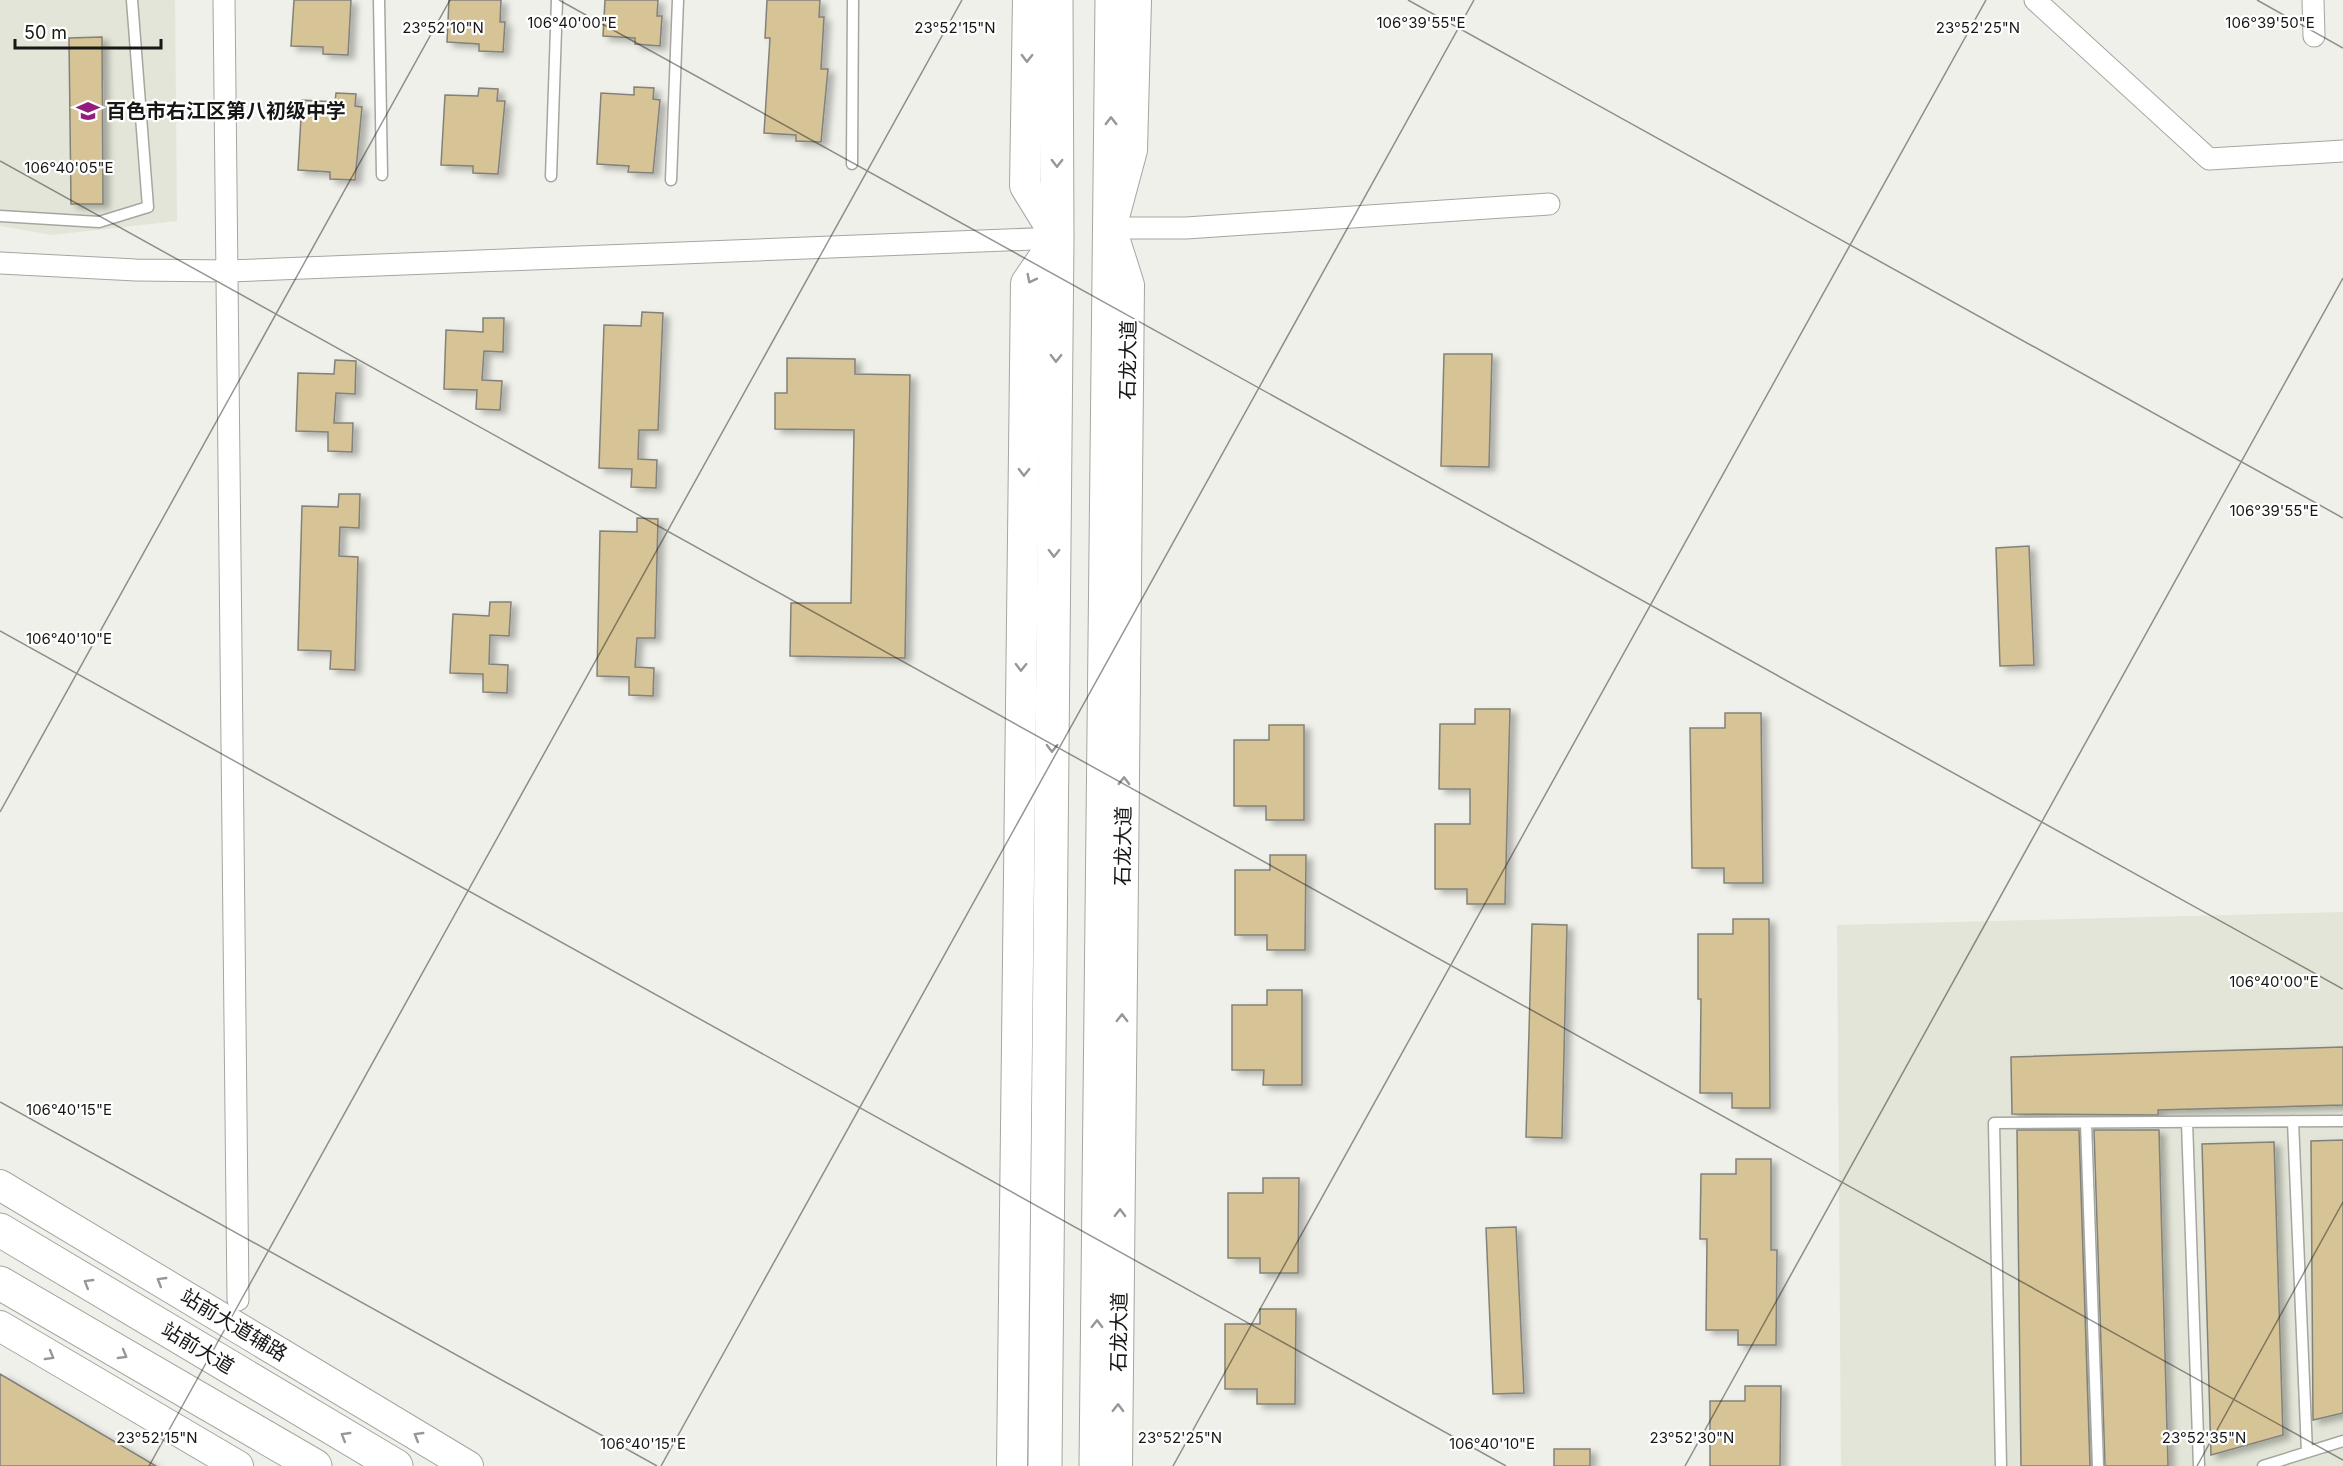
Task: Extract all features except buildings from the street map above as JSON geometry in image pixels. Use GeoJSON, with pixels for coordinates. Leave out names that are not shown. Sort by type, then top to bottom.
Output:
{"type":"FeatureCollection","features":[{"type":"Feature","properties":{"kind":"main road"},"geometry":{"type":"LineString","coordinates":[[1045,1466],[1057,238],[1056,0]]}},
{"type":"Feature","properties":{"kind":"main road","name":"石龙大道"},"geometry":{"type":"LineString","coordinates":[[1096,1466],[1112,0]]}},
{"type":"Feature","properties":{"kind":"main road","name":"站前大道"},"geometry":{"type":"LineString","coordinates":[[0,1230],[396,1466]]}},
{"type":"Feature","properties":{"kind":"main road"},"geometry":{"type":"LineString","coordinates":[[0,1283],[315,1466]]}},
{"type":"Feature","properties":{"kind":"street"},"geometry":{"type":"LineString","coordinates":[[224,0],[229,271],[238,1300]]}},
{"type":"Feature","properties":{"kind":"street"},"geometry":{"type":"LineString","coordinates":[[1028,0],[1025,186],[1057,238]]}},
{"type":"Feature","properties":{"kind":"street","name":"石龙大道"},"geometry":{"type":"LineString","coordinates":[[1117,1466],[1129,285],[1111,228],[1132,150],[1136,0]]}},
{"type":"Feature","properties":{"kind":"street"},"geometry":{"type":"LineString","coordinates":[[2036,0],[2209,159],[2343,152]]}},
{"type":"Feature","properties":{"kind":"street"},"geometry":{"type":"LineString","coordinates":[[2313,0],[2314,36]]}},
{"type":"Feature","properties":{"kind":"street"},"geometry":{"type":"LineString","coordinates":[[1111,228],[1186,228],[1549,204]]}},
{"type":"Feature","properties":{"kind":"street"},"geometry":{"type":"LineString","coordinates":[[0,263],[136,270],[229,271],[1057,238]]}},
{"type":"Feature","properties":{"kind":"street"},"geometry":{"type":"LineString","coordinates":[[1012,1466],[1026,283],[1057,238]]}},
{"type":"Feature","properties":{"kind":"street","name":"站前大道辅路"},"geometry":{"type":"LineString","coordinates":[[0,1185],[468,1466]]}},
{"type":"Feature","properties":{"kind":"street"},"geometry":{"type":"LineString","coordinates":[[0,1326],[238,1466]]}},
{"type":"Feature","properties":{"kind":"lane"},"geometry":{"type":"LineString","coordinates":[[0,216],[99,222],[148,207],[132,0]]}},
{"type":"Feature","properties":{"kind":"lane"},"geometry":{"type":"LineString","coordinates":[[379,0],[382,175]]}},
{"type":"Feature","properties":{"kind":"lane"},"geometry":{"type":"LineString","coordinates":[[552,176],[557,0]]}},
{"type":"Feature","properties":{"kind":"lane"},"geometry":{"type":"LineString","coordinates":[[671,180],[678,0]]}},
{"type":"Feature","properties":{"kind":"lane"},"geometry":{"type":"LineString","coordinates":[[852,165],[853,0]]}},
{"type":"Feature","properties":{"kind":"lane"},"geometry":{"type":"LineString","coordinates":[[2293,1121],[2307,1452]]}},
{"type":"Feature","properties":{"kind":"lane"},"geometry":{"type":"LineString","coordinates":[[2001,1466],[1994,1124],[2343,1121]]}},
{"type":"Feature","properties":{"kind":"lane"},"geometry":{"type":"LineString","coordinates":[[2187,1122],[2199,1466]]}},
{"type":"Feature","properties":{"kind":"lane"},"geometry":{"type":"LineString","coordinates":[[2086,1123],[2098,1466]]}},
{"type":"Feature","properties":{"kind":"lane"},"geometry":{"type":"LineString","coordinates":[[2263,1466],[2343,1441]]}},
{"type":"Feature","properties":{"kind":"shaded area","name":"百色市右江区第八初级中学"},"geometry":{"type":"Polygon","coordinates":[[[0,0],[175,0],[177,221],[52,235],[0,226],[0,0]]]}},
{"type":"Feature","properties":{"kind":"shaded area"},"geometry":{"type":"Polygon","coordinates":[[[2343,912],[2343,1466],[1841,1466],[1837,925],[2343,912]]]}},
{"type":"Feature","properties":{"kind":"place","name":"百色市右江区第八初级中学"},"geometry":{"type":"Point","coordinates":[88,111]}}]}
